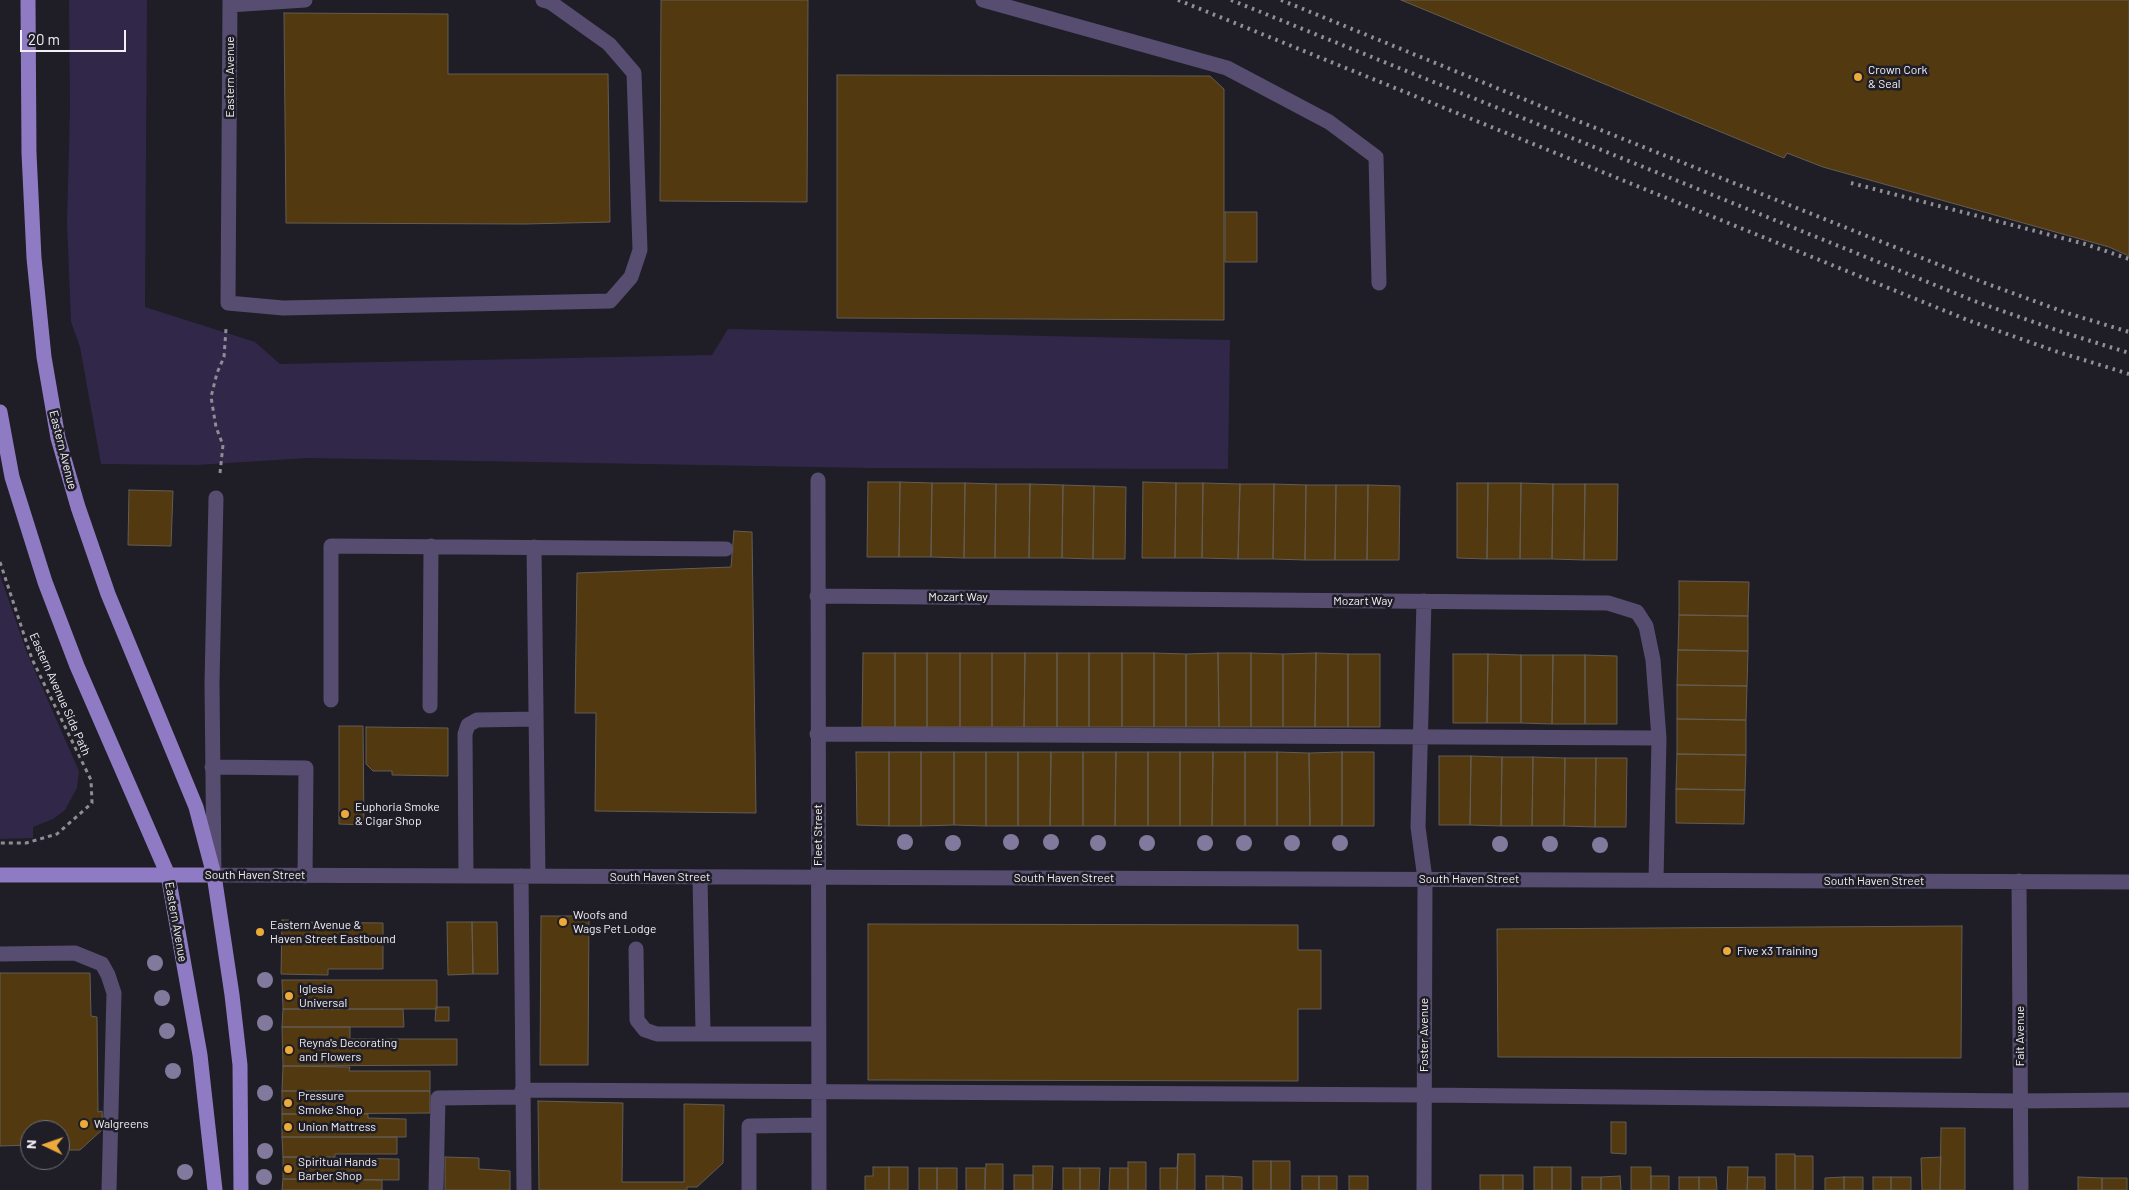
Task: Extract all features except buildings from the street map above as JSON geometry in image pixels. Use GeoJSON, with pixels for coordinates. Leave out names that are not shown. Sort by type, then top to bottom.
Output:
{"type":"FeatureCollection","features":[{"type":"Feature","properties":{"kind":"main road","name":"Eastern Avenue"},"geometry":{"type":"LineString","coordinates":[[28,0],[29,153],[34,258],[44,357],[58,438],[78,507],[108,594],[196,807],[214,875],[232,994],[240,1065],[241,1190]]}},
{"type":"Feature","properties":{"kind":"main road","name":"Eastern Avenue"},"geometry":{"type":"LineString","coordinates":[[0,412],[12,477],[45,582],[77,666],[168,875],[200,1055],[215,1190]]}},
{"type":"Feature","properties":{"kind":"main road","name":"South Haven Street"},"geometry":{"type":"LineString","coordinates":[[0,875],[214,875]]}},
{"type":"Feature","properties":{"kind":"street"},"geometry":{"type":"LineString","coordinates":[[230,3],[305,0]]}},
{"type":"Feature","properties":{"kind":"street"},"geometry":{"type":"LineString","coordinates":[[228,303],[284,308],[610,301],[631,278],[640,250],[634,74],[609,44],[550,2],[543,0]]}},
{"type":"Feature","properties":{"kind":"street"},"geometry":{"type":"LineString","coordinates":[[983,0],[1227,68],[1329,122],[1376,157],[1379,283]]}},
{"type":"Feature","properties":{"kind":"street","name":"Eastern Avenue"},"geometry":{"type":"LineString","coordinates":[[228,303],[230,3]]}},
{"type":"Feature","properties":{"kind":"street","name":"Fleet Street"},"geometry":{"type":"LineString","coordinates":[[818,480],[819,1190]]}},
{"type":"Feature","properties":{"kind":"street","name":"Eastern Avenue"},"geometry":{"type":"LineString","coordinates":[[214,875],[212,683],[216,498]]}},
{"type":"Feature","properties":{"kind":"street"},"geometry":{"type":"LineString","coordinates":[[331,700],[331,546],[726,549]]}},
{"type":"Feature","properties":{"kind":"street"},"geometry":{"type":"LineString","coordinates":[[430,706],[431,546]]}},
{"type":"Feature","properties":{"kind":"street"},"geometry":{"type":"LineString","coordinates":[[534,547],[538,876]]}},
{"type":"Feature","properties":{"kind":"street","name":"Mozart Way"},"geometry":{"type":"LineString","coordinates":[[817,596],[1608,603],[1636,612],[1646,626],[1654,660],[1659,738],[1656,880]]}},
{"type":"Feature","properties":{"kind":"street","name":"Foster Avenue"},"geometry":{"type":"LineString","coordinates":[[1424,601],[1418,827],[1425,879],[1424,1190]]}},
{"type":"Feature","properties":{"kind":"street"},"geometry":{"type":"LineString","coordinates":[[466,876],[465,734],[468,725],[477,720],[536,719]]}},
{"type":"Feature","properties":{"kind":"street"},"geometry":{"type":"LineString","coordinates":[[817,734],[1659,738]]}},
{"type":"Feature","properties":{"kind":"street"},"geometry":{"type":"LineString","coordinates":[[212,767],[306,768],[305,876]]}},
{"type":"Feature","properties":{"kind":"street","name":"South Haven Street"},"geometry":{"type":"LineString","coordinates":[[214,875],[2129,882]]}},
{"type":"Feature","properties":{"kind":"street"},"geometry":{"type":"LineString","coordinates":[[521,876],[524,1190]]}},
{"type":"Feature","properties":{"kind":"street"},"geometry":{"type":"LineString","coordinates":[[700,877],[703,1033]]}},
{"type":"Feature","properties":{"kind":"street","name":"Fait Avenue"},"geometry":{"type":"LineString","coordinates":[[2020,881],[2021,1190]]}},
{"type":"Feature","properties":{"kind":"street"},"geometry":{"type":"LineString","coordinates":[[636,949],[637,1020],[645,1030],[657,1034],[818,1034]]}},
{"type":"Feature","properties":{"kind":"street"},"geometry":{"type":"LineString","coordinates":[[0,954],[75,953],[102,964],[108,975],[114,993],[108,1190]]}},
{"type":"Feature","properties":{"kind":"street"},"geometry":{"type":"LineString","coordinates":[[436,1190],[438,1098],[522,1094],[818,1092],[1424,1094],[2020,1102],[2129,1100]]}},
{"type":"Feature","properties":{"kind":"street"},"geometry":{"type":"LineString","coordinates":[[749,1190],[749,1126],[818,1125]]}},
{"type":"Feature","properties":{"kind":"path"},"geometry":{"type":"LineString","coordinates":[[216,498],[223,445],[216,427],[211,397],[217,372],[224,357],[228,303]]}},
{"type":"Feature","properties":{"kind":"path","name":"Eastern Avenue Side Path"},"geometry":{"type":"LineString","coordinates":[[0,562],[32,659],[91,780],[92,803],[57,834],[26,843],[0,843]]}},
{"type":"Feature","properties":{"kind":"shaded area"},"geometry":{"type":"Polygon","coordinates":[[[69,0],[147,0],[145,307],[255,342],[280,364],[712,355],[728,329],[1230,340],[1228,469],[870,468],[308,458],[196,465],[101,464],[80,347],[71,322],[67,222],[70,109],[69,0]]]}},
{"type":"Feature","properties":{"kind":"shaded area"},"geometry":{"type":"Polygon","coordinates":[[[0,575],[27,653],[79,771],[77,788],[65,810],[53,819],[33,827],[33,838],[0,839],[0,575]]]}},
{"type":"Feature","properties":{"kind":"railway"},"geometry":{"type":"LineString","coordinates":[[1178,0],[1970,321],[2055,351],[2129,374]]}},
{"type":"Feature","properties":{"kind":"railway"},"geometry":{"type":"LineString","coordinates":[[1231,0],[1977,302],[2129,353]]}},
{"type":"Feature","properties":{"kind":"railway"},"geometry":{"type":"LineString","coordinates":[[1281,0],[1553,111],[1985,283],[2067,313],[2129,332]]}},
{"type":"Feature","properties":{"kind":"railway"},"geometry":{"type":"LineString","coordinates":[[1851,183],[2085,244],[2129,259]]}},
{"type":"Feature","properties":{"kind":"place","name":"Crown Cork & Seal"},"geometry":{"type":"Point","coordinates":[1858,77]}},
{"type":"Feature","properties":{"kind":"place","name":"Euphoria Smoke & Cigar Shop"},"geometry":{"type":"Point","coordinates":[345,814]}},
{"type":"Feature","properties":{"kind":"place","name":"Woofs and Wags Pet Lodge"},"geometry":{"type":"Point","coordinates":[563,922]}},
{"type":"Feature","properties":{"kind":"place","name":"Eastern Avenue & Haven Street Eastbound"},"geometry":{"type":"Point","coordinates":[260,932]}},
{"type":"Feature","properties":{"kind":"place","name":"Five x3 Training"},"geometry":{"type":"Point","coordinates":[1727,951]}},
{"type":"Feature","properties":{"kind":"place","name":"Iglesia Universal"},"geometry":{"type":"Point","coordinates":[289,996]}},
{"type":"Feature","properties":{"kind":"place","name":"Reyna's Decorating and Flowers"},"geometry":{"type":"Point","coordinates":[289,1050]}},
{"type":"Feature","properties":{"kind":"place","name":"Pressure Smoke Shop"},"geometry":{"type":"Point","coordinates":[288,1103]}},
{"type":"Feature","properties":{"kind":"place","name":"Walgreens"},"geometry":{"type":"Point","coordinates":[84,1124]}},
{"type":"Feature","properties":{"kind":"place","name":"Union Mattress"},"geometry":{"type":"Point","coordinates":[288,1127]}},
{"type":"Feature","properties":{"kind":"place","name":"Spiritual Hands Barber Shop"},"geometry":{"type":"Point","coordinates":[288,1169]}}]}
